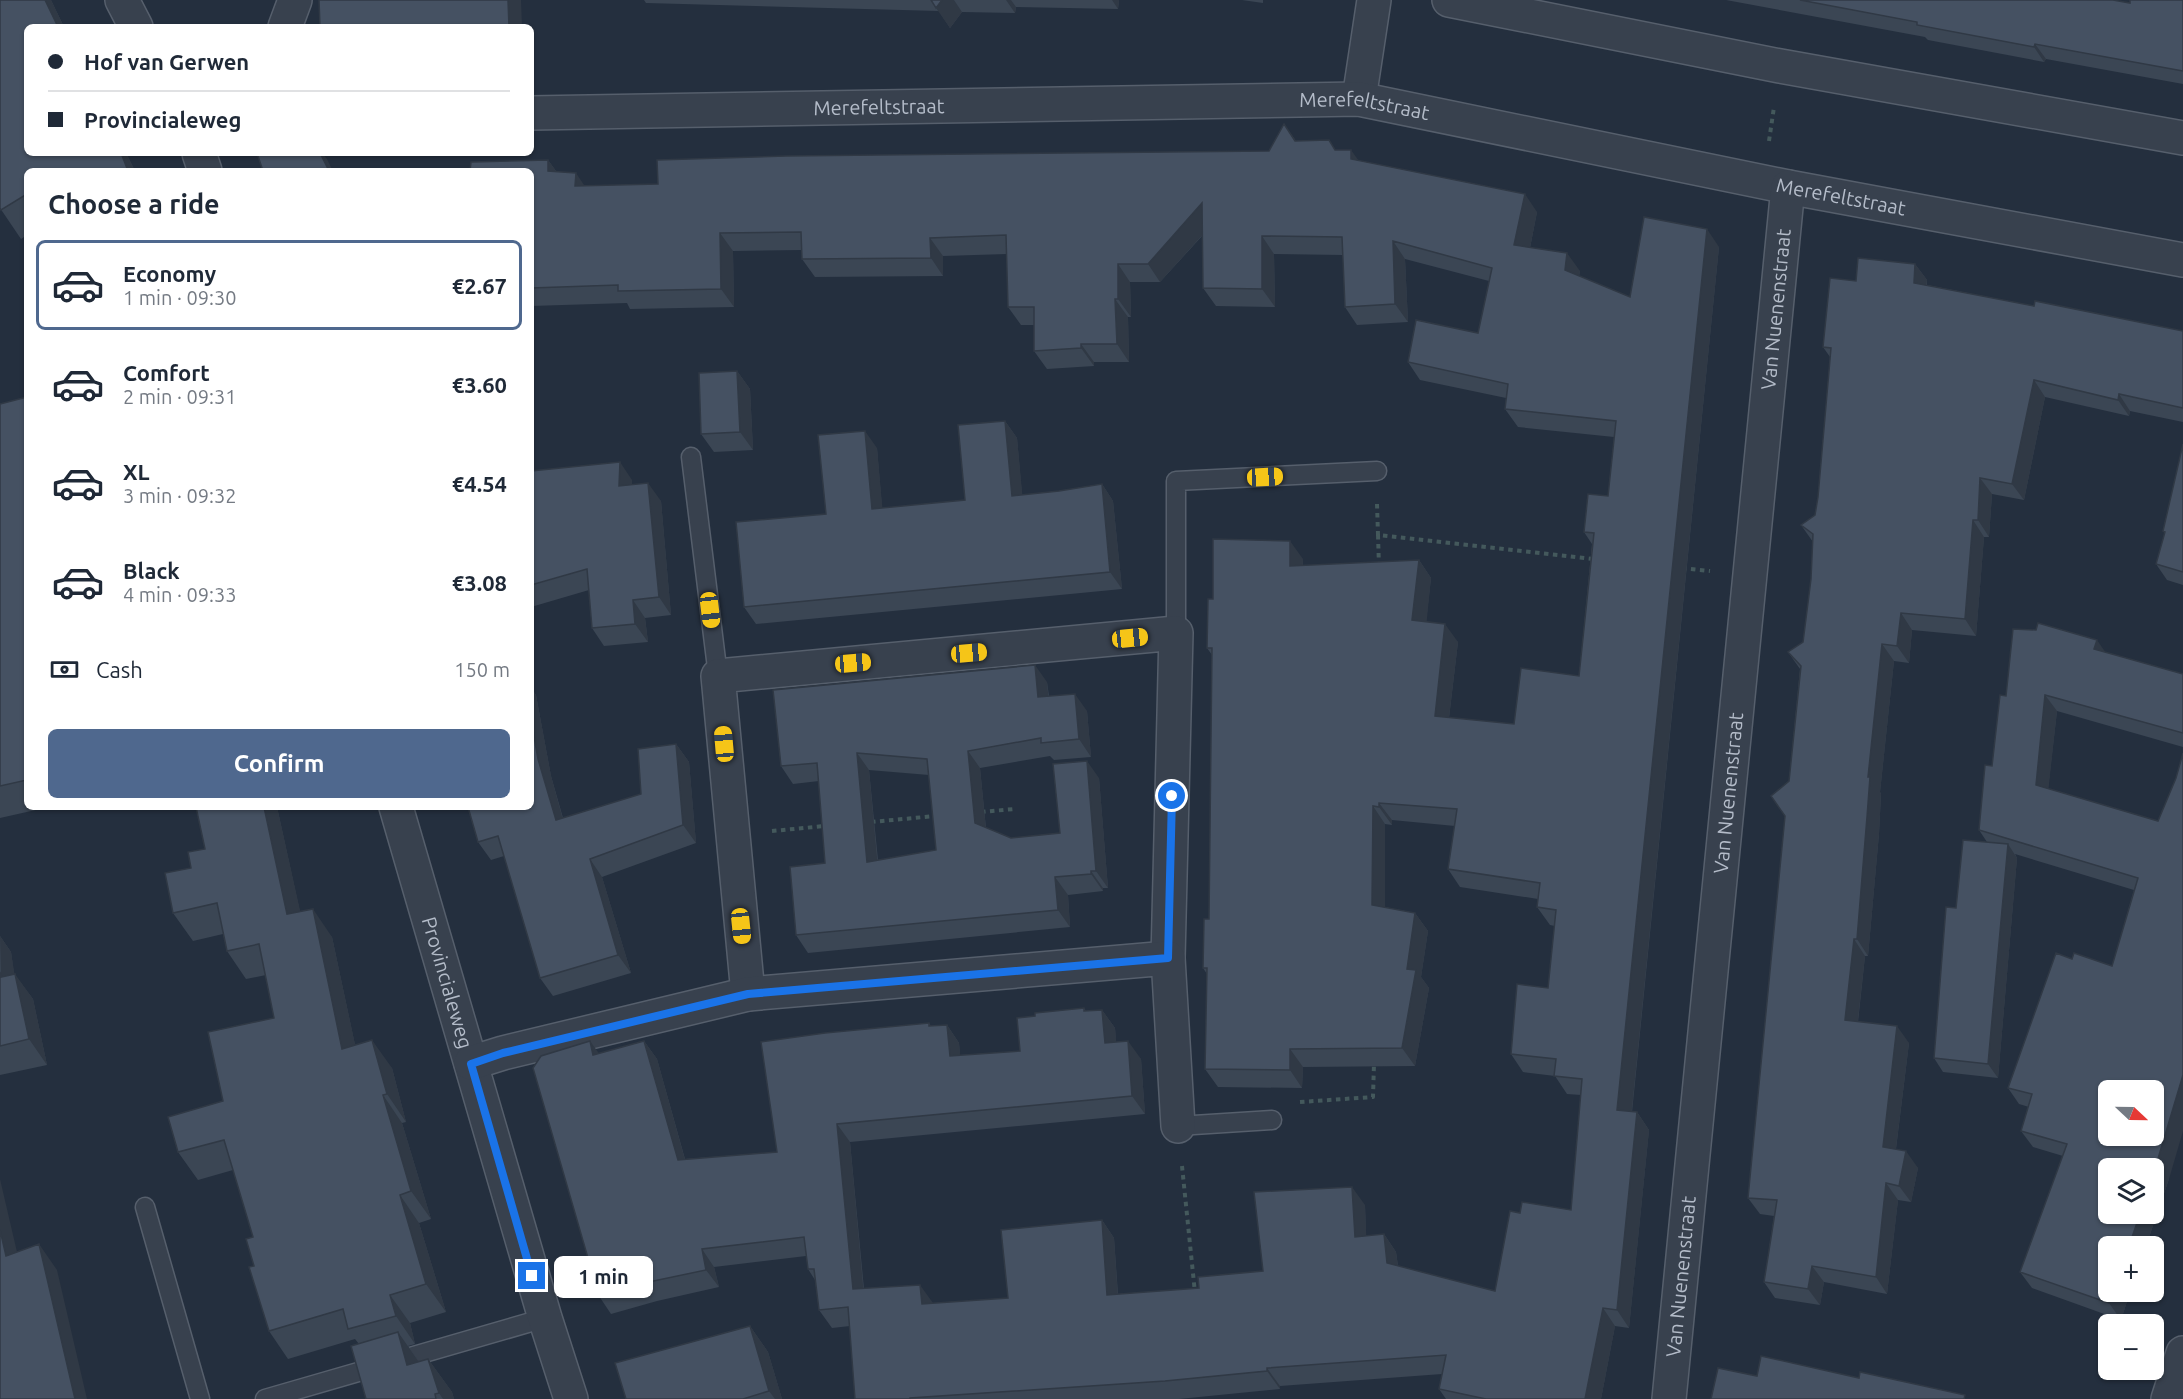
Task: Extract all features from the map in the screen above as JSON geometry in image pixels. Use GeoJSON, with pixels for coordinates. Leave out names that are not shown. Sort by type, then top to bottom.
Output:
{"type":"FeatureCollection","features":[{"type":"Feature","properties":{"kind":"street"},"geometry":{"type":"LineString","coordinates":[[122,0],[134,24]]}},
{"type":"Feature","properties":{"kind":"street"},"geometry":{"type":"LineString","coordinates":[[286,24],[295,0]]}},
{"type":"Feature","properties":{"kind":"street"},"geometry":{"type":"LineString","coordinates":[[1359,99],[1374,0]]}},
{"type":"Feature","properties":{"kind":"street"},"geometry":{"type":"LineString","coordinates":[[1449,0],[1780,66],[2183,138]]}},
{"type":"Feature","properties":{"kind":"street","name":"Merefeltstraat"},"geometry":{"type":"LineString","coordinates":[[534,113],[1359,99],[1775,183],[2183,260]]}},
{"type":"Feature","properties":{"kind":"street","name":"Van Nuenenstraat"},"geometry":{"type":"LineString","coordinates":[[1669,1399],[1750,576],[1775,183]]}},
{"type":"Feature","properties":{"kind":"street"},"geometry":{"type":"LineString","coordinates":[[748,994],[718,676],[1176,633],[1168,958],[1178,1126]]}},
{"type":"Feature","properties":{"kind":"street","name":"Provincialeweg"},"geometry":{"type":"LineString","coordinates":[[397,810],[545,1318],[572,1399]]}},
{"type":"Feature","properties":{"kind":"street"},"geometry":{"type":"LineString","coordinates":[[471,1064],[503,1053],[748,994],[1168,958]]}},
{"type":"Feature","properties":{"kind":"street"},"geometry":{"type":"LineString","coordinates":[[2168,1399],[2183,1353]]}},
{"type":"Feature","properties":{"kind":"lane"},"geometry":{"type":"LineString","coordinates":[[691,457],[718,676]]}},
{"type":"Feature","properties":{"kind":"lane"},"geometry":{"type":"LineString","coordinates":[[1176,633],[1176,481],[1377,471]]}},
{"type":"Feature","properties":{"kind":"lane"},"geometry":{"type":"LineString","coordinates":[[1178,1126],[1272,1120]]}},
{"type":"Feature","properties":{"kind":"lane"},"geometry":{"type":"LineString","coordinates":[[145,1207],[200,1399]]}},
{"type":"Feature","properties":{"kind":"lane"},"geometry":{"type":"LineString","coordinates":[[265,1399],[545,1318]]}},
{"type":"Feature","properties":{"kind":"path"},"geometry":{"type":"LineString","coordinates":[[1775,183],[1770,135],[1780,66]]}},
{"type":"Feature","properties":{"kind":"path"},"geometry":{"type":"LineString","coordinates":[[1377,471],[1379,570]]}},
{"type":"Feature","properties":{"kind":"path"},"geometry":{"type":"LineString","coordinates":[[1378,535],[1599,559]]}},
{"type":"Feature","properties":{"kind":"path"},"geometry":{"type":"LineString","coordinates":[[1680,568],[1750,576]]}},
{"type":"Feature","properties":{"kind":"path"},"geometry":{"type":"LineString","coordinates":[[978,812],[1014,808]]}},
{"type":"Feature","properties":{"kind":"path"},"geometry":{"type":"LineString","coordinates":[[861,823],[943,815]]}},
{"type":"Feature","properties":{"kind":"path"},"geometry":{"type":"LineString","coordinates":[[733,835],[826,826]]}},
{"type":"Feature","properties":{"kind":"path"},"geometry":{"type":"LineString","coordinates":[[1272,1120],[1277,1104],[1373,1097],[1374,1062]]}},
{"type":"Feature","properties":{"kind":"path"},"geometry":{"type":"LineString","coordinates":[[1178,1126],[1196,1304]]}},
{"type":"Feature","properties":{"kind":"building"},"geometry":{"type":"Polygon","coordinates":[[[0,0],[45,0],[57,24],[24,24],[24,156],[122,156],[127,168],[24,168],[24,196],[1,210],[0,0]]]}},
{"type":"Feature","properties":{"kind":"building"},"geometry":{"type":"Polygon","coordinates":[[[319,0],[508,0],[509,24],[320,24],[319,0]]]}},
{"type":"Feature","properties":{"kind":"building"},"geometry":{"type":"Polygon","coordinates":[[[931,0],[942,0],[936,8],[931,0]]]}},
{"type":"Feature","properties":{"kind":"building"},"geometry":{"type":"Polygon","coordinates":[[[1800,0],[2113,0],[2130,3],[2130,0],[2183,0],[2183,71],[2035,44],[2034,47],[1800,0]]]}},
{"type":"Feature","properties":{"kind":"building"},"geometry":{"type":"Polygon","coordinates":[[[1284,124],[1295,141],[1329,140],[1335,150],[1351,150],[1351,159],[1525,194],[1514,245],[1567,253],[1565,270],[1630,297],[1644,217],[1707,229],[1617,1110],[1637,1112],[1617,1310],[1603,1308],[1585,1399],[1486,1399],[1439,1389],[1446,1355],[1267,1368],[1267,1371],[1165,1381],[910,1399],[855,1399],[848,1307],[819,1310],[814,1269],[808,1269],[804,1237],[702,1249],[706,1270],[644,1283],[599,1296],[533,1068],[541,1056],[590,1041],[593,1055],[644,1041],[678,1160],[777,1152],[761,1042],[929,1023],[929,1026],[947,1025],[950,1056],[1020,1051],[1017,1018],[1035,1016],[1035,1013],[1084,1008],[1084,1011],[1102,1010],[1105,1043],[1128,1041],[1132,1096],[837,1124],[853,1289],[920,1285],[922,1304],[1008,1298],[1001,1230],[1102,1220],[1107,1295],[1199,1288],[1198,1277],[1263,1271],[1254,1192],[1352,1187],[1355,1237],[1384,1234],[1387,1263],[1495,1291],[1510,1211],[1520,1213],[1522,1202],[1571,1210],[1582,1079],[1554,1076],[1556,1059],[1511,1054],[1517,984],[1548,988],[1556,910],[1537,907],[1540,883],[1448,869],[1457,809],[1379,803],[1379,807],[1373,806],[1372,905],[1415,913],[1407,969],[1416,970],[1402,1048],[1290,1049],[1290,1070],[1205,1069],[1207,968],[1203,968],[1204,919],[1209,919],[1212,648],[1207,648],[1208,599],[1213,599],[1213,539],[1290,541],[1290,566],[1419,560],[1412,620],[1445,624],[1435,716],[1514,724],[1521,668],[1579,676],[1594,533],[1584,532],[1588,494],[1608,496],[1616,421],[1505,409],[1508,384],[1408,362],[1416,320],[1478,333],[1492,268],[1393,241],[1395,304],[1345,307],[1342,237],[1262,236],[1262,289],[1203,288],[1202,203],[1148,264],[1118,264],[1118,299],[1115,299],[1117,344],[1081,344],[1081,348],[1034,351],[1034,307],[1008,307],[1006,235],[930,238],[931,258],[802,259],[801,232],[720,233],[721,289],[618,291],[618,285],[534,288],[534,168],[470,168],[471,162],[548,160],[548,171],[576,173],[575,186],[658,184],[657,160],[786,156],[1269,151],[1284,124]]]}},
{"type":"Feature","properties":{"kind":"building"},"geometry":{"type":"Polygon","coordinates":[[[258,156],[322,156],[328,168],[262,168],[258,156]]]}},
{"type":"Feature","properties":{"kind":"building"},"geometry":{"type":"Polygon","coordinates":[[[1858,258],[1915,264],[1914,283],[2034,306],[2035,301],[2183,331],[2183,408],[2119,394],[2118,400],[2034,380],[2012,484],[1980,478],[1978,520],[1973,520],[1965,619],[1901,613],[1897,646],[1882,644],[1868,777],[1870,777],[1857,939],[1854,939],[1845,1020],[1897,1026],[1883,1147],[1906,1151],[1899,1186],[1886,1183],[1876,1277],[1812,1266],[1808,1289],[1764,1282],[1777,1200],[1748,1198],[1785,816],[1771,796],[1789,781],[1801,666],[1788,652],[1803,642],[1811,579],[1813,534],[1801,525],[1815,515],[1818,497],[1831,348],[1823,347],[1830,278],[1856,281],[1858,258]]]}},
{"type":"Feature","properties":{"kind":"building"},"geometry":{"type":"Polygon","coordinates":[[[737,371],[740,432],[701,434],[699,373],[737,371]]]}},
{"type":"Feature","properties":{"kind":"building"},"geometry":{"type":"Polygon","coordinates":[[[24,398],[24,781],[0,786],[0,404],[24,398]]]}},
{"type":"Feature","properties":{"kind":"building"},"geometry":{"type":"Polygon","coordinates":[[[1005,421],[1012,496],[1102,484],[1110,572],[744,607],[736,522],[826,514],[818,435],[865,431],[872,509],[965,500],[958,425],[1005,421]]]}},
{"type":"Feature","properties":{"kind":"building"},"geometry":{"type":"Polygon","coordinates":[[[2183,444],[2183,572],[2156,564],[2183,444]]]}},
{"type":"Feature","properties":{"kind":"building"},"geometry":{"type":"Polygon","coordinates":[[[620,462],[619,486],[648,483],[659,597],[633,600],[635,624],[592,628],[587,569],[534,584],[534,471],[620,462]]]}},
{"type":"Feature","properties":{"kind":"building"},"geometry":{"type":"Polygon","coordinates":[[[2038,623],[2097,640],[2094,649],[2183,674],[2183,733],[2045,695],[2036,785],[2158,821],[2176,778],[2183,753],[2183,1075],[2164,1139],[2164,1080],[2098,1080],[2098,1146],[2162,1146],[2158,1158],[2098,1158],[2098,1224],[2137,1224],[2132,1236],[2098,1236],[2098,1299],[2020,1272],[2067,1144],[2021,1131],[2032,1094],[2008,1088],[2056,953],[2072,959],[2074,953],[2112,966],[2138,878],[1979,830],[1985,765],[1992,766],[2000,695],[2006,696],[2013,629],[2036,630],[2038,623]]]}},
{"type":"Feature","properties":{"kind":"building"},"geometry":{"type":"Polygon","coordinates":[[[1035,665],[1038,697],[1075,694],[1079,739],[1041,743],[1041,738],[968,751],[975,823],[1011,838],[1060,833],[1053,764],[1087,761],[1096,871],[1091,871],[1091,874],[1055,877],[1058,910],[796,935],[790,867],[825,863],[817,763],[781,766],[773,690],[1035,665]],[[857,753],[867,862],[936,850],[927,759],[857,753]]]}},
{"type":"Feature","properties":{"kind":"building"},"geometry":{"type":"Polygon","coordinates":[[[534,736],[538,759],[556,820],[641,794],[638,749],[676,744],[683,825],[590,859],[618,955],[540,978],[498,836],[478,842],[469,810],[534,810],[534,736]]]}},
{"type":"Feature","properties":{"kind":"building"},"geometry":{"type":"Polygon","coordinates":[[[197,810],[265,810],[287,914],[313,909],[342,1049],[372,1040],[387,1094],[383,1095],[411,1191],[400,1195],[426,1284],[390,1295],[396,1316],[348,1329],[343,1309],[269,1331],[249,1267],[254,1266],[246,1239],[253,1237],[224,1140],[178,1152],[168,1117],[223,1101],[208,1032],[274,1018],[259,944],[227,951],[217,903],[173,913],[165,873],[191,868],[188,852],[205,849],[197,810]]]}},
{"type":"Feature","properties":{"kind":"building"},"geometry":{"type":"Polygon","coordinates":[[[1963,840],[2008,844],[1988,1064],[1934,1058],[1946,907],[1956,908],[1963,840]]]}},
{"type":"Feature","properties":{"kind":"building"},"geometry":{"type":"Polygon","coordinates":[[[0,972],[1,977],[15,974],[29,1039],[0,1046],[0,972]]]}},
{"type":"Feature","properties":{"kind":"building"},"geometry":{"type":"Polygon","coordinates":[[[0,1230],[6,1256],[39,1244],[75,1399],[0,1399],[0,1230]]]}},
{"type":"Feature","properties":{"kind":"building"},"geometry":{"type":"Polygon","coordinates":[[[750,1326],[769,1391],[743,1399],[626,1399],[615,1363],[750,1326]]]}},
{"type":"Feature","properties":{"kind":"building"},"geometry":{"type":"Polygon","coordinates":[[[398,1332],[407,1365],[428,1359],[439,1393],[435,1394],[436,1399],[366,1399],[351,1346],[398,1332]]]}},
{"type":"Feature","properties":{"kind":"building"},"geometry":{"type":"Polygon","coordinates":[[[1761,1356],[1859,1378],[1860,1372],[1965,1395],[1964,1399],[1711,1399],[1718,1368],[1757,1376],[1761,1356]]]}},
{"type":"Feature","properties":{"kind":"route"},"geometry":{"type":"LineString","coordinates":[[532,1276],[471,1064],[503,1053],[748,994],[1168,958],[1172,796]]}}]}
